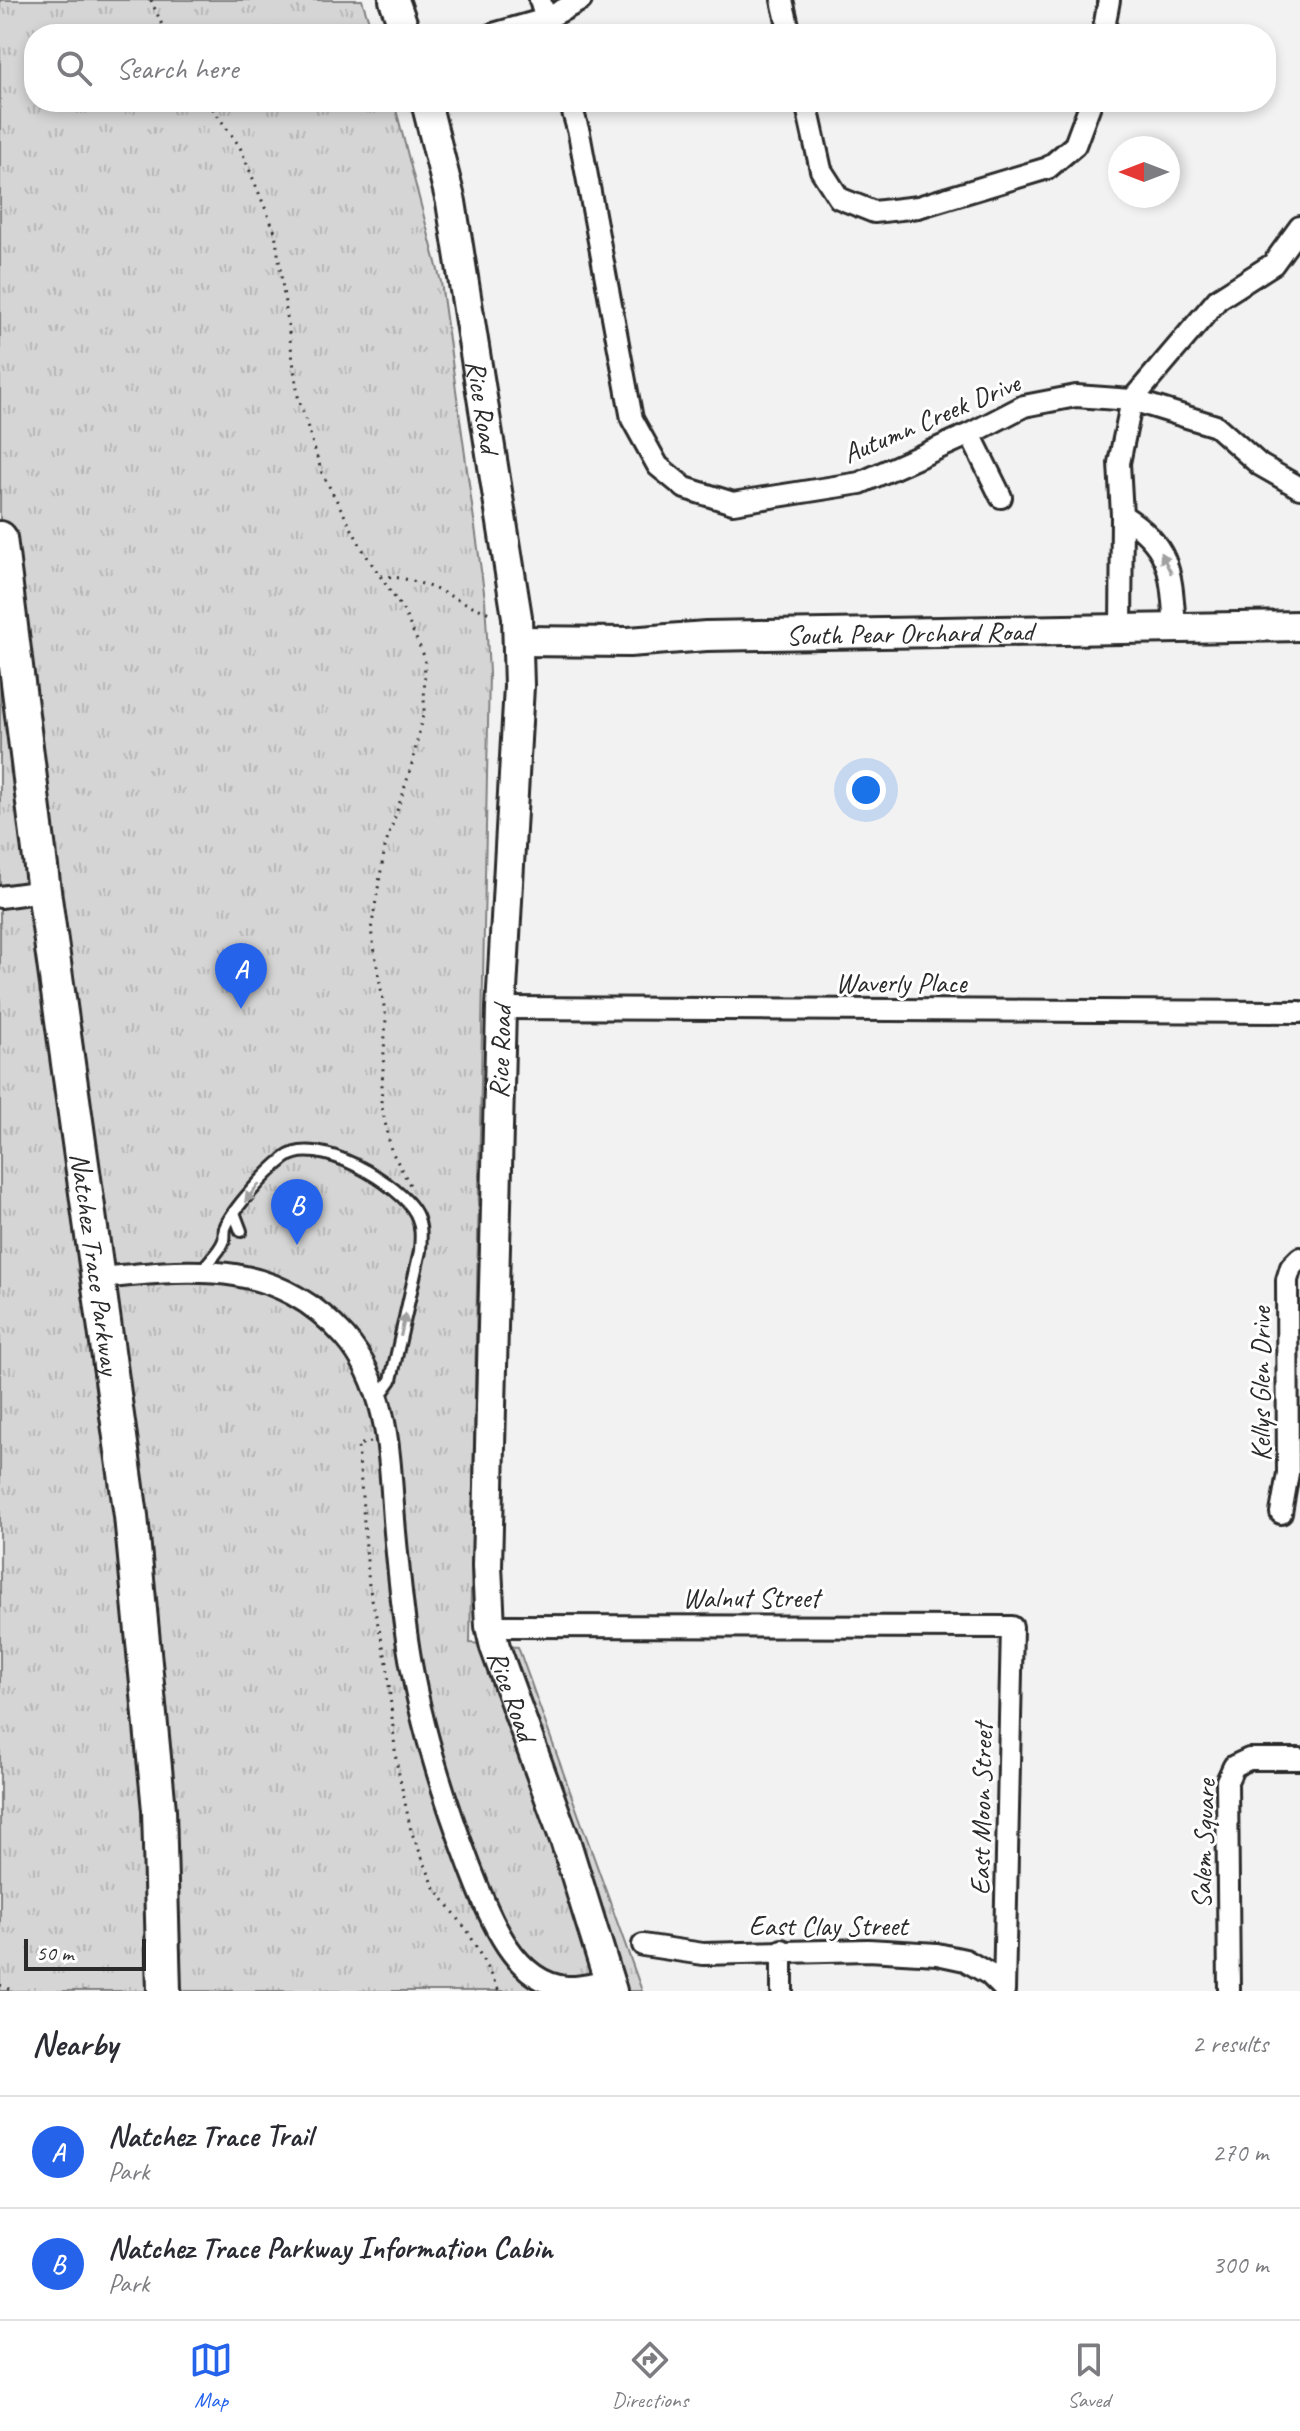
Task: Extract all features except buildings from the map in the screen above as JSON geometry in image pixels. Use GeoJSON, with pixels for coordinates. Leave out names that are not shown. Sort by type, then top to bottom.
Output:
{"type":"FeatureCollection","features":[{"type":"Feature","properties":{"kind":"main road","name":"Natchez Trace Parkway"},"geometry":{"type":"LineString","coordinates":[[0,538],[44,891],[131,1516],[159,1810],[164,1991]]}},
{"type":"Feature","properties":{"kind":"street"},"geometry":{"type":"LineString","coordinates":[[394,0],[402,24]]}},
{"type":"Feature","properties":{"kind":"street"},"geometry":{"type":"LineString","coordinates":[[526,24],[581,0]]}},
{"type":"Feature","properties":{"kind":"street"},"geometry":{"type":"LineString","coordinates":[[782,0],[788,24]]}},
{"type":"Feature","properties":{"kind":"street"},"geometry":{"type":"LineString","coordinates":[[1105,24],[1109,0]]}},
{"type":"Feature","properties":{"kind":"street","name":"Rice Road"},"geometry":{"type":"LineString","coordinates":[[428,112],[462,262],[518,641],[519,686],[501,1008],[487,1566],[490,1626],[610,1986]]}},
{"type":"Feature","properties":{"kind":"street","name":"Autumn Creek Drive"},"geometry":{"type":"LineString","coordinates":[[572,112],[632,419],[658,466],[685,488],[733,503],[782,498],[860,483],[1024,406],[1076,396],[1132,400],[1216,426],[1260,465],[1300,488]]}},
{"type":"Feature","properties":{"kind":"street"},"geometry":{"type":"LineString","coordinates":[[808,112],[821,170],[839,198],[874,212],[918,207],[1048,168],[1075,145],[1087,112]]}},
{"type":"Feature","properties":{"kind":"street"},"geometry":{"type":"LineString","coordinates":[[1121,628],[1119,463],[1132,400],[1218,299],[1273,264],[1300,227]]}},
{"type":"Feature","properties":{"kind":"street"},"geometry":{"type":"LineString","coordinates":[[970,434],[1001,497]]}},
{"type":"Feature","properties":{"kind":"street"},"geometry":{"type":"LineString","coordinates":[[1122,515],[1138,525],[1168,566],[1173,580],[1175,627]]}},
{"type":"Feature","properties":{"kind":"street","name":"South Pear Orchard Road"},"geometry":{"type":"LineString","coordinates":[[518,641],[629,642],[706,636],[1300,626]]}},
{"type":"Feature","properties":{"kind":"street"},"geometry":{"type":"LineString","coordinates":[[0,897],[44,891]]}},
{"type":"Feature","properties":{"kind":"street","name":"Waverly Place"},"geometry":{"type":"LineString","coordinates":[[501,1008],[1300,1012]]}},
{"type":"Feature","properties":{"kind":"street","name":"Kellys Glen Drive"},"geometry":{"type":"LineString","coordinates":[[1281,1513],[1288,1473],[1287,1280],[1291,1267],[1300,1258]]}},
{"type":"Feature","properties":{"kind":"street"},"geometry":{"type":"LineString","coordinates":[[100,1278],[202,1270],[253,1277],[303,1300],[333,1325],[355,1350],[378,1398],[387,1438],[403,1610],[419,1705],[455,1828],[479,1890],[502,1937],[525,1968],[537,1976],[568,1987],[610,1986]]}},
{"type":"Feature","properties":{"kind":"street","name":"Walnut Street"},"geometry":{"type":"LineString","coordinates":[[490,1626],[1012,1627]]}},
{"type":"Feature","properties":{"kind":"street","name":"East Moon Street"},"geometry":{"type":"LineString","coordinates":[[1004,1990],[1012,1627]]}},
{"type":"Feature","properties":{"kind":"street","name":"Salem Square"},"geometry":{"type":"LineString","coordinates":[[1229,1991],[1227,1781],[1234,1766],[1249,1759],[1300,1759]]}},
{"type":"Feature","properties":{"kind":"street","name":"East Clay Street"},"geometry":{"type":"LineString","coordinates":[[643,1945],[703,1954],[782,1950],[937,1954],[965,1960],[989,1974],[1004,1990]]}},
{"type":"Feature","properties":{"kind":"street"},"geometry":{"type":"LineString","coordinates":[[782,1950],[782,1991]]}},
{"type":"Feature","properties":{"kind":"lane"},"geometry":{"type":"LineString","coordinates":[[202,1270],[224,1241],[225,1228],[284,1158],[303,1151],[343,1160],[394,1188],[409,1202],[419,1222],[420,1251],[391,1380],[378,1398]]}},
{"type":"Feature","properties":{"kind":"lane"},"geometry":{"type":"LineString","coordinates":[[235,1215],[241,1231]]}},
{"type":"Feature","properties":{"kind":"path"},"geometry":{"type":"LineString","coordinates":[[151,0],[162,24]]}},
{"type":"Feature","properties":{"kind":"path"},"geometry":{"type":"LineString","coordinates":[[215,112],[240,147],[275,232],[298,396],[322,473],[364,552],[418,638],[425,658],[427,680],[411,768],[385,847],[371,930],[386,1018],[381,1103],[391,1150],[417,1197]]}},
{"type":"Feature","properties":{"kind":"path"},"geometry":{"type":"LineString","coordinates":[[381,576],[410,577],[432,585],[459,603],[500,616]]}},
{"type":"Feature","properties":{"kind":"path"},"geometry":{"type":"LineString","coordinates":[[0,1985],[13,1991]]}},
{"type":"Feature","properties":{"kind":"green space"},"geometry":{"type":"Polygon","coordinates":[[[0,0],[362,0],[370,24],[24,24],[24,112],[397,112],[441,282],[485,599],[489,673],[470,1643],[518,1647],[642,1991],[0,1991],[0,0]]]}},
{"type":"Feature","properties":{"kind":"place","name":"Natchez Trace Trail"},"geometry":{"type":"Point","coordinates":[241,1009]}},
{"type":"Feature","properties":{"kind":"place","name":"Natchez Trace Parkway Information Cabin"},"geometry":{"type":"Point","coordinates":[297,1245]}}]}
